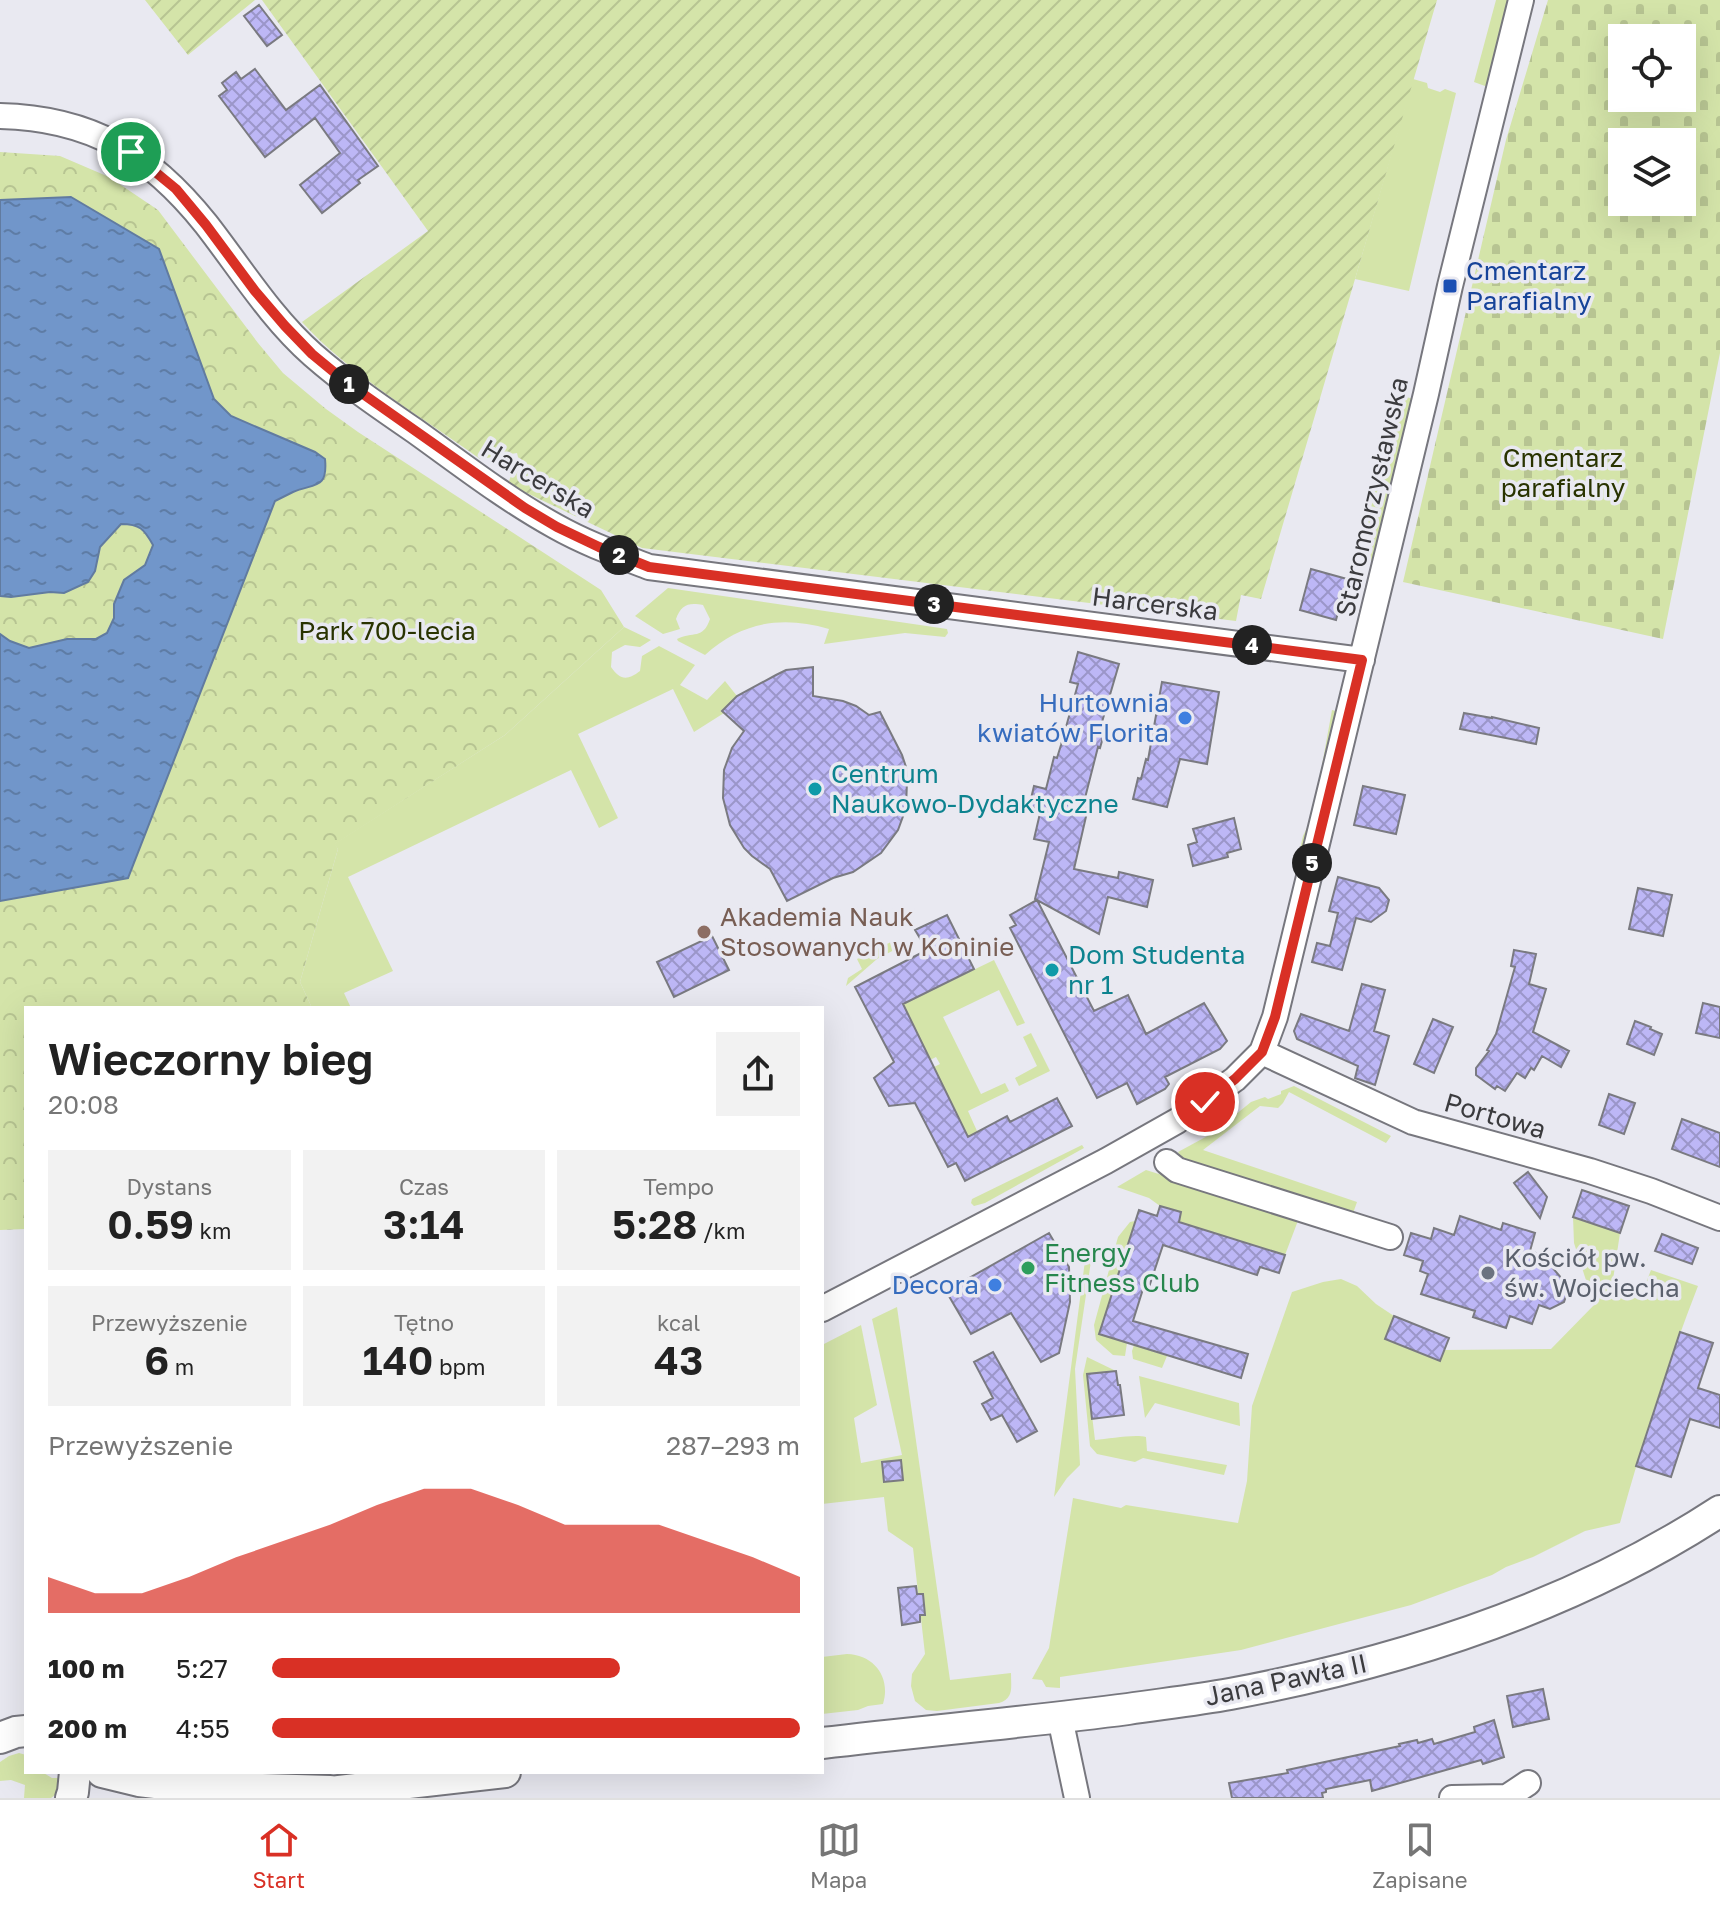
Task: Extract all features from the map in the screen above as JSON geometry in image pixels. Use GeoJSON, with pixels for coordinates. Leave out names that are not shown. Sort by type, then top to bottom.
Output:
{"type":"FeatureCollection","features":[{"type":"Feature","properties":{"kind":"main road","name":"Jana Pawła II"},"geometry":{"type":"LineString","coordinates":[[824,1743],[1060,1718],[1231,1694],[1373,1662],[1507,1619],[1585,1586],[1720,1511]]}},
{"type":"Feature","properties":{"kind":"main road"},"geometry":{"type":"LineString","coordinates":[[71,1798],[75,1774]]}},
{"type":"Feature","properties":{"kind":"main road"},"geometry":{"type":"LineString","coordinates":[[110,1774],[187,1787],[330,1791]]}},
{"type":"Feature","properties":{"kind":"main road"},"geometry":{"type":"LineString","coordinates":[[286,1798],[487,1774]]}},
{"type":"Feature","properties":{"kind":"street","name":"Staromorzysławska"},"geometry":{"type":"LineString","coordinates":[[1262,1052],[1275,1017],[1521,0]]}},
{"type":"Feature","properties":{"kind":"street","name":"Harcerska"},"geometry":{"type":"LineString","coordinates":[[0,116],[55,122],[103,137],[131,152],[176,189],[255,291],[312,354],[346,382],[486,483],[557,527],[649,567],[1362,660]]}},
{"type":"Feature","properties":{"kind":"street","name":"Portowa"},"geometry":{"type":"LineString","coordinates":[[1262,1052],[1413,1122],[1590,1171],[1720,1218]]}},
{"type":"Feature","properties":{"kind":"street"},"geometry":{"type":"LineString","coordinates":[[824,1308],[1177,1121],[1235,1079],[1262,1052]]}},
{"type":"Feature","properties":{"kind":"street"},"geometry":{"type":"LineString","coordinates":[[1167,1162],[1177,1170],[1390,1237]]}},
{"type":"Feature","properties":{"kind":"street"},"geometry":{"type":"LineString","coordinates":[[1060,1718],[1077,1798]]}},
{"type":"Feature","properties":{"kind":"street"},"geometry":{"type":"LineString","coordinates":[[1452,1798],[1507,1797],[1528,1783]]}},
{"type":"Feature","properties":{"kind":"green space"},"geometry":{"type":"Polygon","coordinates":[[[145,0],[255,0],[188,55],[145,0]]]}},
{"type":"Feature","properties":{"kind":"green space"},"geometry":{"type":"Polygon","coordinates":[[[262,0],[1437,0],[1261,599],[1241,595],[1236,621],[642,548],[508,484],[513,470],[521,469],[517,453],[480,459],[364,378],[302,322],[428,231],[262,0]]]}},
{"type":"Feature","properties":{"kind":"green space"},"geometry":{"type":"Polygon","coordinates":[[[1496,0],[1512,0],[1489,84],[1485,86],[1474,82],[1496,0]]]}},
{"type":"Feature","properties":{"kind":"green space","name":"Cmentarz parafialny"},"geometry":{"type":"Polygon","coordinates":[[[1548,0],[1720,0],[1720,353],[1663,639],[1403,582],[1506,140],[1548,0]]]}},
{"type":"Feature","properties":{"kind":"green space"},"geometry":{"type":"Polygon","coordinates":[[[1413,79],[1427,83],[1428,88],[1440,92],[1445,89],[1456,93],[1409,291],[1355,279],[1413,79]]]}},
{"type":"Feature","properties":{"kind":"green space","name":"Park 700-lecia"},"geometry":{"type":"Polygon","coordinates":[[[0,152],[60,156],[109,177],[158,210],[283,373],[358,432],[601,590],[624,627],[505,735],[335,844],[338,849],[300,982],[311,1006],[24,1006],[24,1229],[0,1230],[0,901],[128,878],[275,501],[315,484],[326,472],[315,452],[231,416],[214,399],[159,249],[71,197],[0,200],[0,152]]]}},
{"type":"Feature","properties":{"kind":"green space"},"geometry":{"type":"Polygon","coordinates":[[[1398,395],[1414,399],[1372,568],[1369,516],[1398,395]]]}},
{"type":"Feature","properties":{"kind":"green space"},"geometry":{"type":"Polygon","coordinates":[[[121,524],[141,528],[153,544],[145,565],[124,580],[107,633],[97,639],[67,639],[29,648],[0,634],[0,596],[64,593],[88,582],[95,571],[100,547],[121,524]]]}},
{"type":"Feature","properties":{"kind":"green space"},"geometry":{"type":"Polygon","coordinates":[[[668,588],[947,629],[948,633],[945,637],[905,633],[824,644],[829,629],[779,622],[763,624],[733,635],[705,655],[677,639],[704,630],[710,619],[703,605],[689,604],[680,610],[676,619],[680,629],[663,634],[635,616],[668,588]]]}},
{"type":"Feature","properties":{"kind":"green space"},"geometry":{"type":"Polygon","coordinates":[[[624,627],[651,640],[640,647],[625,645],[612,652],[611,667],[621,677],[627,678],[640,671],[642,656],[659,646],[695,665],[680,685],[707,700],[725,681],[737,696],[722,710],[724,713],[694,732],[673,689],[578,734],[618,818],[599,828],[571,770],[348,877],[393,971],[344,993],[350,1006],[311,1006],[300,982],[338,849],[334,844],[505,735],[624,627]]]}},
{"type":"Feature","properties":{"kind":"green space"},"geometry":{"type":"Polygon","coordinates":[[[1332,710],[1339,712],[1301,869],[1297,872],[1303,836],[1313,815],[1332,710]]]}},
{"type":"Feature","properties":{"kind":"green space"},"geometry":{"type":"Polygon","coordinates":[[[893,941],[896,949],[877,959],[846,986],[848,978],[862,969],[857,959],[893,941]]]}},
{"type":"Feature","properties":{"kind":"green space"},"geometry":{"type":"Polygon","coordinates":[[[994,960],[1025,1023],[1017,1026],[999,990],[943,1017],[981,1094],[1005,1083],[1009,1091],[968,1111],[977,1131],[994,1123],[971,1143],[934,1067],[940,1064],[936,1057],[930,1060],[903,1004],[994,960]]]}},
{"type":"Feature","properties":{"kind":"green space"},"geometry":{"type":"Polygon","coordinates":[[[1031,1033],[1050,1071],[1019,1086],[1015,1078],[1037,1066],[1023,1037],[1031,1033]]]}},
{"type":"Feature","properties":{"kind":"green space"},"geometry":{"type":"Polygon","coordinates":[[[1294,1086],[1391,1136],[1386,1143],[1289,1092],[1278,1108],[1260,1106],[1203,1150],[1357,1202],[1352,1216],[1182,1161],[1178,1152],[1213,1133],[1251,1102],[1265,1097],[1268,1099],[1294,1086]]]}},
{"type":"Feature","properties":{"kind":"green space"},"geometry":{"type":"Polygon","coordinates":[[[1082,1145],[1084,1148],[985,1203],[974,1206],[971,1203],[972,1199],[1082,1145]]]}},
{"type":"Feature","properties":{"kind":"green space"},"geometry":{"type":"Polygon","coordinates":[[[1146,1170],[1299,1218],[1285,1255],[1179,1222],[1181,1212],[1117,1187],[1146,1170]]]}},
{"type":"Feature","properties":{"kind":"green space"},"geometry":{"type":"Polygon","coordinates":[[[1573,1217],[1620,1233],[1611,1293],[1640,1298],[1651,1270],[1698,1286],[1656,1403],[1620,1523],[1585,1531],[1492,1575],[1411,1605],[1241,1650],[1060,1677],[1060,1688],[1046,1687],[1042,1680],[1032,1679],[1049,1648],[1073,1498],[1121,1508],[1126,1505],[1238,1523],[1247,1481],[1252,1406],[1292,1292],[1341,1279],[1357,1286],[1394,1316],[1385,1339],[1439,1361],[1444,1350],[1551,1349],[1594,1305],[1574,1243],[1573,1217]]]}},
{"type":"Feature","properties":{"kind":"green space"},"geometry":{"type":"Polygon","coordinates":[[[1135,1221],[1099,1334],[1127,1343],[1125,1356],[1113,1355],[1096,1340],[1094,1325],[1118,1237],[1130,1222],[1135,1221]]]}},
{"type":"Feature","properties":{"kind":"green space"},"geometry":{"type":"Polygon","coordinates":[[[1086,1253],[1091,1261],[1075,1369],[1080,1465],[1054,1497],[1086,1253]]]}},
{"type":"Feature","properties":{"kind":"green space"},"geometry":{"type":"Polygon","coordinates":[[[897,1307],[950,1680],[1011,1673],[1009,1695],[999,1703],[937,1711],[926,1710],[915,1701],[912,1674],[925,1654],[913,1548],[888,1531],[884,1497],[824,1504],[824,1344],[861,1325],[877,1405],[854,1418],[861,1463],[902,1455],[872,1319],[897,1307]]]}},
{"type":"Feature","properties":{"kind":"green space"},"geometry":{"type":"Polygon","coordinates":[[[1134,1345],[1167,1356],[1162,1368],[1133,1359],[1134,1345]]]}},
{"type":"Feature","properties":{"kind":"green space"},"geometry":{"type":"Polygon","coordinates":[[[1087,1357],[1116,1371],[1087,1374],[1095,1440],[1146,1437],[1147,1451],[1227,1465],[1224,1475],[1143,1458],[1135,1462],[1097,1454],[1090,1446],[1083,1375],[1087,1357]]]}},
{"type":"Feature","properties":{"kind":"green space"},"geometry":{"type":"Polygon","coordinates":[[[1139,1376],[1239,1403],[1240,1426],[1155,1403],[1145,1418],[1139,1376]]]}},
{"type":"Feature","properties":{"kind":"green space"},"geometry":{"type":"Polygon","coordinates":[[[857,1655],[873,1663],[885,1685],[883,1704],[824,1714],[824,1657],[857,1655]]]}},
{"type":"Feature","properties":{"kind":"green space"},"geometry":{"type":"Polygon","coordinates":[[[24,1754],[24,1774],[60,1778],[55,1795],[51,1798],[24,1798],[25,1785],[11,1780],[0,1781],[0,1762],[9,1756],[24,1754]]]}},
{"type":"Feature","properties":{"kind":"water"},"geometry":{"type":"Polygon","coordinates":[[[71,197],[159,249],[214,399],[231,416],[315,452],[325,459],[325,469],[318,484],[275,501],[128,878],[0,901],[0,634],[29,648],[67,639],[96,639],[107,633],[124,580],[145,565],[153,545],[141,528],[121,524],[100,547],[95,571],[88,582],[64,593],[0,596],[0,200],[71,197]]]}},
{"type":"Feature","properties":{"kind":"building"},"geometry":{"type":"Polygon","coordinates":[[[259,5],[282,35],[267,46],[244,16],[259,5]]]}},
{"type":"Feature","properties":{"kind":"building"},"geometry":{"type":"Polygon","coordinates":[[[255,69],[286,110],[320,85],[378,166],[322,213],[300,185],[340,153],[315,118],[265,157],[219,96],[227,90],[222,83],[236,72],[241,79],[255,69]]]}},
{"type":"Feature","properties":{"kind":"building"},"geometry":{"type":"Polygon","coordinates":[[[1311,569],[1347,579],[1336,620],[1300,610],[1311,569]]]}},
{"type":"Feature","properties":{"kind":"building"},"geometry":{"type":"Polygon","coordinates":[[[1078,652],[1119,664],[1102,722],[1107,723],[1085,798],[1090,799],[1074,869],[1118,878],[1119,872],[1153,880],[1147,907],[1108,897],[1099,934],[1035,899],[1049,842],[1034,839],[1041,809],[1029,807],[1034,786],[1046,789],[1054,757],[1057,758],[1078,684],[1070,682],[1078,652]]]}},
{"type":"Feature","properties":{"kind":"building","name":"Centrum Naukowo-Dydaktyczne"},"geometry":{"type":"Polygon","coordinates":[[[813,667],[813,696],[843,701],[869,715],[880,712],[906,767],[906,808],[898,830],[881,853],[853,872],[833,878],[787,901],[770,869],[744,848],[730,825],[723,798],[724,770],[732,748],[744,731],[722,711],[737,696],[786,670],[813,667]]]}},
{"type":"Feature","properties":{"kind":"building","name":"Hurtownia kwiatów Florita"},"geometry":{"type":"Polygon","coordinates":[[[1162,682],[1219,692],[1207,764],[1180,759],[1167,807],[1133,799],[1138,778],[1141,779],[1148,760],[1162,682]]]}},
{"type":"Feature","properties":{"kind":"building"},"geometry":{"type":"Polygon","coordinates":[[[1464,713],[1539,728],[1536,744],[1460,729],[1464,713]]]}},
{"type":"Feature","properties":{"kind":"building"},"geometry":{"type":"Polygon","coordinates":[[[1363,786],[1405,795],[1396,834],[1354,825],[1363,786]]]}},
{"type":"Feature","properties":{"kind":"building"},"geometry":{"type":"Polygon","coordinates":[[[1234,818],[1241,849],[1227,853],[1228,857],[1193,866],[1188,845],[1197,842],[1193,829],[1234,818]]]}},
{"type":"Feature","properties":{"kind":"building"},"geometry":{"type":"Polygon","coordinates":[[[1338,877],[1379,888],[1389,900],[1386,911],[1371,922],[1356,918],[1342,970],[1312,962],[1317,943],[1330,946],[1338,913],[1329,911],[1338,877]]]}},
{"type":"Feature","properties":{"kind":"building"},"geometry":{"type":"Polygon","coordinates":[[[1638,888],[1672,895],[1663,936],[1629,929],[1638,888]]]}},
{"type":"Feature","properties":{"kind":"building"},"geometry":{"type":"Polygon","coordinates":[[[1037,900],[1094,1011],[1128,995],[1146,1034],[1204,1003],[1227,1041],[1220,1049],[1165,1077],[1169,1084],[1165,1089],[1137,1104],[1127,1083],[1097,1098],[1010,928],[1016,925],[1010,915],[1037,900]]]}},
{"type":"Feature","properties":{"kind":"building"},"geometry":{"type":"Polygon","coordinates":[[[947,915],[974,969],[903,1004],[968,1137],[1007,1116],[1010,1122],[1057,1098],[1072,1126],[965,1181],[956,1163],[948,1167],[915,1103],[889,1106],[874,1078],[894,1062],[855,987],[927,950],[915,930],[947,915]]]}},
{"type":"Feature","properties":{"kind":"building"},"geometry":{"type":"Polygon","coordinates":[[[712,936],[729,970],[674,997],[657,962],[712,936]]]}},
{"type":"Feature","properties":{"kind":"building"},"geometry":{"type":"Polygon","coordinates":[[[1514,950],[1536,954],[1529,984],[1546,989],[1533,1032],[1569,1051],[1561,1067],[1542,1056],[1525,1078],[1517,1073],[1505,1091],[1497,1086],[1495,1089],[1476,1075],[1476,1068],[1489,1051],[1496,1034],[1515,967],[1511,966],[1514,950]]]}},
{"type":"Feature","properties":{"kind":"building"},"geometry":{"type":"Polygon","coordinates":[[[1362,984],[1385,990],[1374,1031],[1389,1036],[1375,1085],[1355,1078],[1358,1066],[1297,1039],[1294,1031],[1301,1014],[1349,1031],[1362,984]]]}},
{"type":"Feature","properties":{"kind":"building"},"geometry":{"type":"Polygon","coordinates":[[[1703,1003],[1720,1007],[1720,1038],[1696,1033],[1703,1003]]]}},
{"type":"Feature","properties":{"kind":"building"},"geometry":{"type":"Polygon","coordinates":[[[1433,1019],[1453,1027],[1434,1073],[1414,1064],[1433,1019]]]}},
{"type":"Feature","properties":{"kind":"building"},"geometry":{"type":"Polygon","coordinates":[[[1635,1021],[1662,1034],[1654,1055],[1627,1044],[1635,1021]]]}},
{"type":"Feature","properties":{"kind":"building"},"geometry":{"type":"Polygon","coordinates":[[[1609,1094],[1635,1103],[1624,1134],[1599,1125],[1609,1094]]]}},
{"type":"Feature","properties":{"kind":"building"},"geometry":{"type":"Polygon","coordinates":[[[1682,1119],[1720,1133],[1720,1167],[1672,1149],[1682,1119]]]}},
{"type":"Feature","properties":{"kind":"building"},"geometry":{"type":"Polygon","coordinates":[[[1528,1172],[1547,1197],[1540,1218],[1514,1183],[1528,1172]]]}},
{"type":"Feature","properties":{"kind":"building"},"geometry":{"type":"Polygon","coordinates":[[[1582,1190],[1629,1206],[1620,1233],[1573,1217],[1582,1190]]]}},
{"type":"Feature","properties":{"kind":"building"},"geometry":{"type":"Polygon","coordinates":[[[1160,1206],[1181,1212],[1179,1222],[1285,1255],[1279,1273],[1260,1267],[1257,1275],[1163,1245],[1148,1290],[1143,1289],[1133,1321],[1248,1354],[1241,1378],[1099,1334],[1139,1210],[1157,1216],[1160,1206]]]}},
{"type":"Feature","properties":{"kind":"building","name":"Kościół pw. św. Wojciecha"},"geometry":{"type":"Polygon","coordinates":[[[1460,1216],[1501,1230],[1503,1223],[1535,1233],[1530,1251],[1553,1259],[1551,1266],[1569,1287],[1564,1302],[1550,1309],[1539,1305],[1532,1324],[1510,1316],[1506,1328],[1473,1317],[1475,1311],[1421,1294],[1428,1274],[1420,1271],[1423,1261],[1404,1255],[1411,1233],[1431,1239],[1434,1228],[1454,1235],[1460,1216]]]}},
{"type":"Feature","properties":{"kind":"building"},"geometry":{"type":"Polygon","coordinates":[[[1049,1233],[1069,1267],[1070,1302],[1059,1353],[1041,1362],[1011,1313],[971,1334],[946,1291],[1049,1233]]]}},
{"type":"Feature","properties":{"kind":"building"},"geometry":{"type":"Polygon","coordinates":[[[1662,1234],[1698,1248],[1692,1264],[1655,1251],[1662,1234]]]}},
{"type":"Feature","properties":{"kind":"building"},"geometry":{"type":"Polygon","coordinates":[[[1394,1316],[1449,1338],[1440,1361],[1385,1339],[1394,1316]]]}},
{"type":"Feature","properties":{"kind":"building"},"geometry":{"type":"Polygon","coordinates":[[[1680,1332],[1713,1343],[1698,1388],[1720,1395],[1720,1428],[1690,1419],[1671,1477],[1636,1466],[1680,1332]]]}},
{"type":"Feature","properties":{"kind":"building"},"geometry":{"type":"Polygon","coordinates":[[[993,1352],[1037,1431],[1017,1442],[1002,1415],[991,1420],[982,1404],[993,1398],[974,1362],[993,1352]]]}},
{"type":"Feature","properties":{"kind":"building"},"geometry":{"type":"Polygon","coordinates":[[[1116,1371],[1124,1415],[1092,1419],[1087,1374],[1116,1371]]]}},
{"type":"Feature","properties":{"kind":"building"},"geometry":{"type":"Polygon","coordinates":[[[901,1460],[903,1480],[884,1482],[882,1462],[901,1460]]]}},
{"type":"Feature","properties":{"kind":"building"},"geometry":{"type":"Polygon","coordinates":[[[916,1586],[917,1594],[923,1594],[925,1615],[920,1615],[920,1622],[902,1625],[898,1588],[916,1586]]]}},
{"type":"Feature","properties":{"kind":"building"},"geometry":{"type":"Polygon","coordinates":[[[1543,1689],[1549,1719],[1513,1727],[1507,1696],[1543,1689]]]}},
{"type":"Feature","properties":{"kind":"building"},"geometry":{"type":"Polygon","coordinates":[[[1494,1720],[1504,1757],[1483,1764],[1481,1760],[1372,1791],[1370,1780],[1326,1789],[1322,1793],[1323,1798],[1232,1798],[1229,1783],[1288,1773],[1287,1770],[1417,1740],[1418,1743],[1432,1739],[1434,1744],[1475,1732],[1474,1727],[1494,1720]]]}},
{"type":"Feature","properties":{"kind":"place","name":"Cmentarz Parafialny"},"geometry":{"type":"Point","coordinates":[1450,286]}},
{"type":"Feature","properties":{"kind":"place","name":"Hurtownia kwiatów Florita"},"geometry":{"type":"Point","coordinates":[1185,718]}},
{"type":"Feature","properties":{"kind":"place","name":"Centrum Naukowo-Dydaktyczne"},"geometry":{"type":"Point","coordinates":[815,789]}},
{"type":"Feature","properties":{"kind":"place","name":"Akademia Nauk Stosowanych w Koninie"},"geometry":{"type":"Point","coordinates":[704,932]}},
{"type":"Feature","properties":{"kind":"place","name":"Dom Studenta nr 1"},"geometry":{"type":"Point","coordinates":[1052,970]}},
{"type":"Feature","properties":{"kind":"place","name":"Energy Fitness Club"},"geometry":{"type":"Point","coordinates":[1028,1268]}},
{"type":"Feature","properties":{"kind":"place","name":"Kościół pw. św. Wojciecha"},"geometry":{"type":"Point","coordinates":[1488,1273]}},
{"type":"Feature","properties":{"kind":"place","name":"Decora"},"geometry":{"type":"Point","coordinates":[995,1285]}},
{"type":"Feature","properties":{"kind":"route"},"geometry":{"type":"LineString","coordinates":[[131,152],[176,189],[255,291],[312,354],[486,483],[557,527],[599,547],[649,567],[1362,660],[1275,1017],[1262,1052],[1235,1079],[1205,1102]]}}]}
